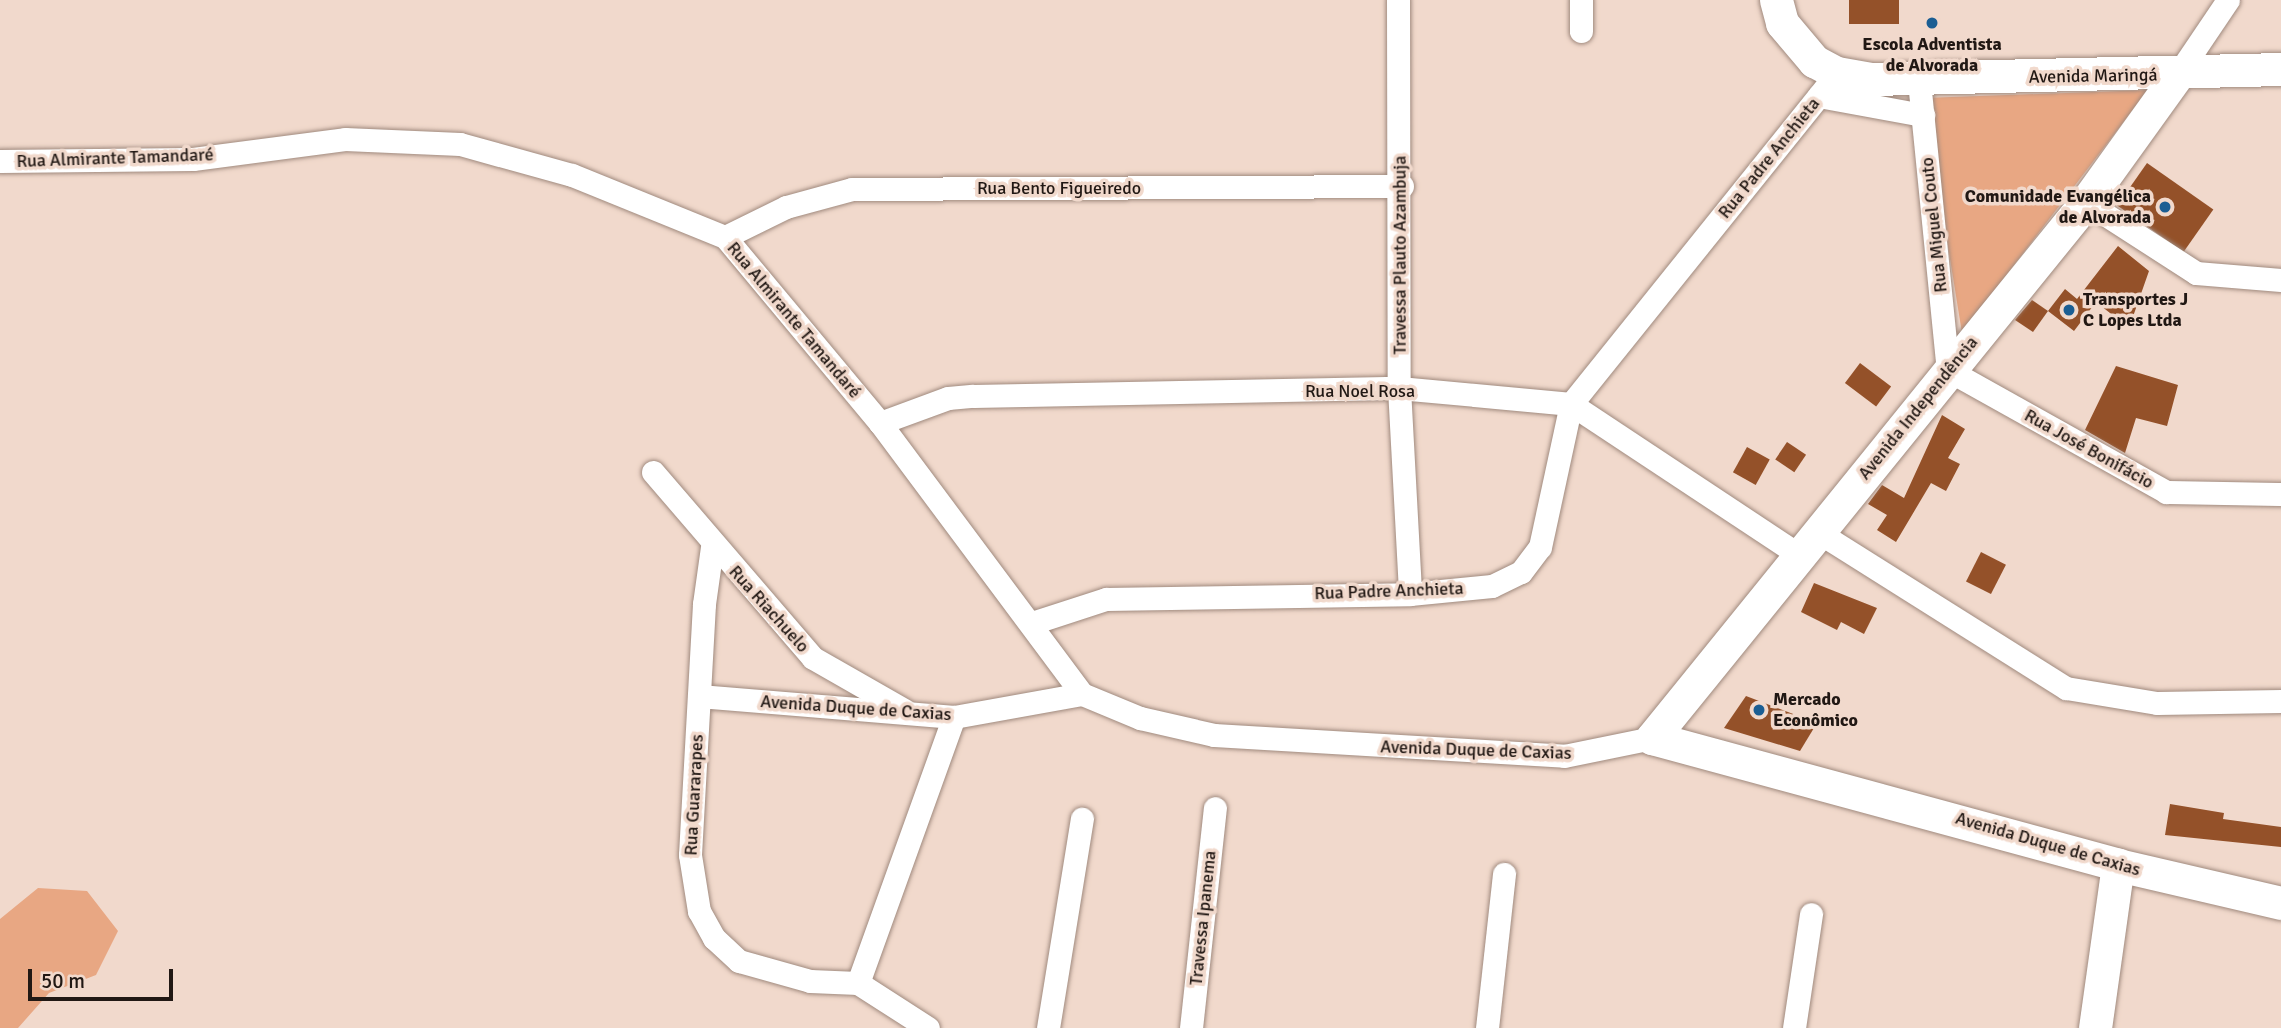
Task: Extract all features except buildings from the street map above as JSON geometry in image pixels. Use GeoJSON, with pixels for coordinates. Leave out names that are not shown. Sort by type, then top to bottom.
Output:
{"type":"FeatureCollection","features":[{"type":"Feature","properties":{"kind":"street","name":"Travessa Plauto Azambuja"},"geometry":{"type":"LineString","coordinates":[[1398,0],[1402,186],[1399,388],[1410,594]]}},
{"type":"Feature","properties":{"kind":"street"},"geometry":{"type":"LineString","coordinates":[[1581,0],[1581,31]]}},
{"type":"Feature","properties":{"kind":"street","name":"Avenida Maringá"},"geometry":{"type":"LineString","coordinates":[[1776,0],[1782,23],[1828,85],[2281,69]]}},
{"type":"Feature","properties":{"kind":"street"},"geometry":{"type":"LineString","coordinates":[[2178,74],[2228,0]]}},
{"type":"Feature","properties":{"kind":"street","name":"Avenida Independência"},"geometry":{"type":"LineString","coordinates":[[1652,738],[2085,202],[2178,74]]}},
{"type":"Feature","properties":{"kind":"street","name":"Rua Miguel Couto"},"geometry":{"type":"LineString","coordinates":[[1919,81],[1948,370]]}},
{"type":"Feature","properties":{"kind":"street"},"geometry":{"type":"LineString","coordinates":[[1828,85],[1923,115]]}},
{"type":"Feature","properties":{"kind":"street","name":"Rua Padre Anchieta"},"geometry":{"type":"LineString","coordinates":[[1032,622],[1106,599],[1410,594],[1492,586],[1534,560],[1571,404],[1828,85]]}},
{"type":"Feature","properties":{"kind":"street","name":"Rua Almirante Tamandaré"},"geometry":{"type":"LineString","coordinates":[[0,161],[193,159],[345,139],[460,144],[572,175],[725,237],[880,424],[1032,622],[1082,694]]}},
{"type":"Feature","properties":{"kind":"street","name":"Rua Bento Figueiredo"},"geometry":{"type":"LineString","coordinates":[[725,237],[786,207],[852,189],[1402,186]]}},
{"type":"Feature","properties":{"kind":"street"},"geometry":{"type":"LineString","coordinates":[[2085,202],[2196,273],[2281,280]]}},
{"type":"Feature","properties":{"kind":"street","name":"Rua José Bonifácio"},"geometry":{"type":"LineString","coordinates":[[1948,370],[2166,492],[2281,494]]}},
{"type":"Feature","properties":{"kind":"street","name":"Rua Noel Rosa"},"geometry":{"type":"LineString","coordinates":[[880,424],[948,398],[972,396],[1399,388],[1571,404],[1808,543],[2066,688],[2157,703],[2281,701]]}},
{"type":"Feature","properties":{"kind":"street","name":"Rua Riachuelo"},"geometry":{"type":"LineString","coordinates":[[653,472],[712,547],[813,659],[912,714]]}},
{"type":"Feature","properties":{"kind":"street","name":"Rua Guararapes"},"geometry":{"type":"LineString","coordinates":[[712,547],[699,696],[690,855],[699,911],[714,938],[739,961],[810,981],[858,983]]}},
{"type":"Feature","properties":{"kind":"street","name":"Avenida Duque de Caxias"},"geometry":{"type":"LineString","coordinates":[[699,696],[954,717],[1082,694],[1140,718],[1214,735],[1564,756],[1652,738],[2118,865],[2281,902]]}},
{"type":"Feature","properties":{"kind":"street"},"geometry":{"type":"LineString","coordinates":[[928,1028],[858,983],[954,717]]}},
{"type":"Feature","properties":{"kind":"street","name":"Travessa Ipanema"},"geometry":{"type":"LineString","coordinates":[[1191,1028],[1215,808]]}},
{"type":"Feature","properties":{"kind":"street"},"geometry":{"type":"LineString","coordinates":[[1048,1028],[1082,819]]}},
{"type":"Feature","properties":{"kind":"street"},"geometry":{"type":"LineString","coordinates":[[2095,1028],[2118,865]]}},
{"type":"Feature","properties":{"kind":"street"},"geometry":{"type":"LineString","coordinates":[[1487,1028],[1504,874]]}},
{"type":"Feature","properties":{"kind":"street"},"geometry":{"type":"LineString","coordinates":[[1794,1028],[1811,914]]}},
{"type":"Feature","properties":{"kind":"shaded area"},"geometry":{"type":"Polygon","coordinates":[[[2148,90],[1962,333],[1924,98],[2148,90]]]}},
{"type":"Feature","properties":{"kind":"shaded area"},"geometry":{"type":"Polygon","coordinates":[[[38,888],[87,891],[118,931],[96,975],[49,993],[18,1028],[0,1028],[0,919],[38,888]]]}},
{"type":"Feature","properties":{"kind":"place","name":"Escola Adventista de Alvorada"},"geometry":{"type":"Point","coordinates":[1932,23]}},
{"type":"Feature","properties":{"kind":"place","name":"Comunidade Evangélica de Alvorada"},"geometry":{"type":"Point","coordinates":[2165,207]}},
{"type":"Feature","properties":{"kind":"place","name":"Transportes J C Lopes Ltda"},"geometry":{"type":"Point","coordinates":[2069,310]}},
{"type":"Feature","properties":{"kind":"place","name":"Mercado Econômico"},"geometry":{"type":"Point","coordinates":[1759,710]}}]}
